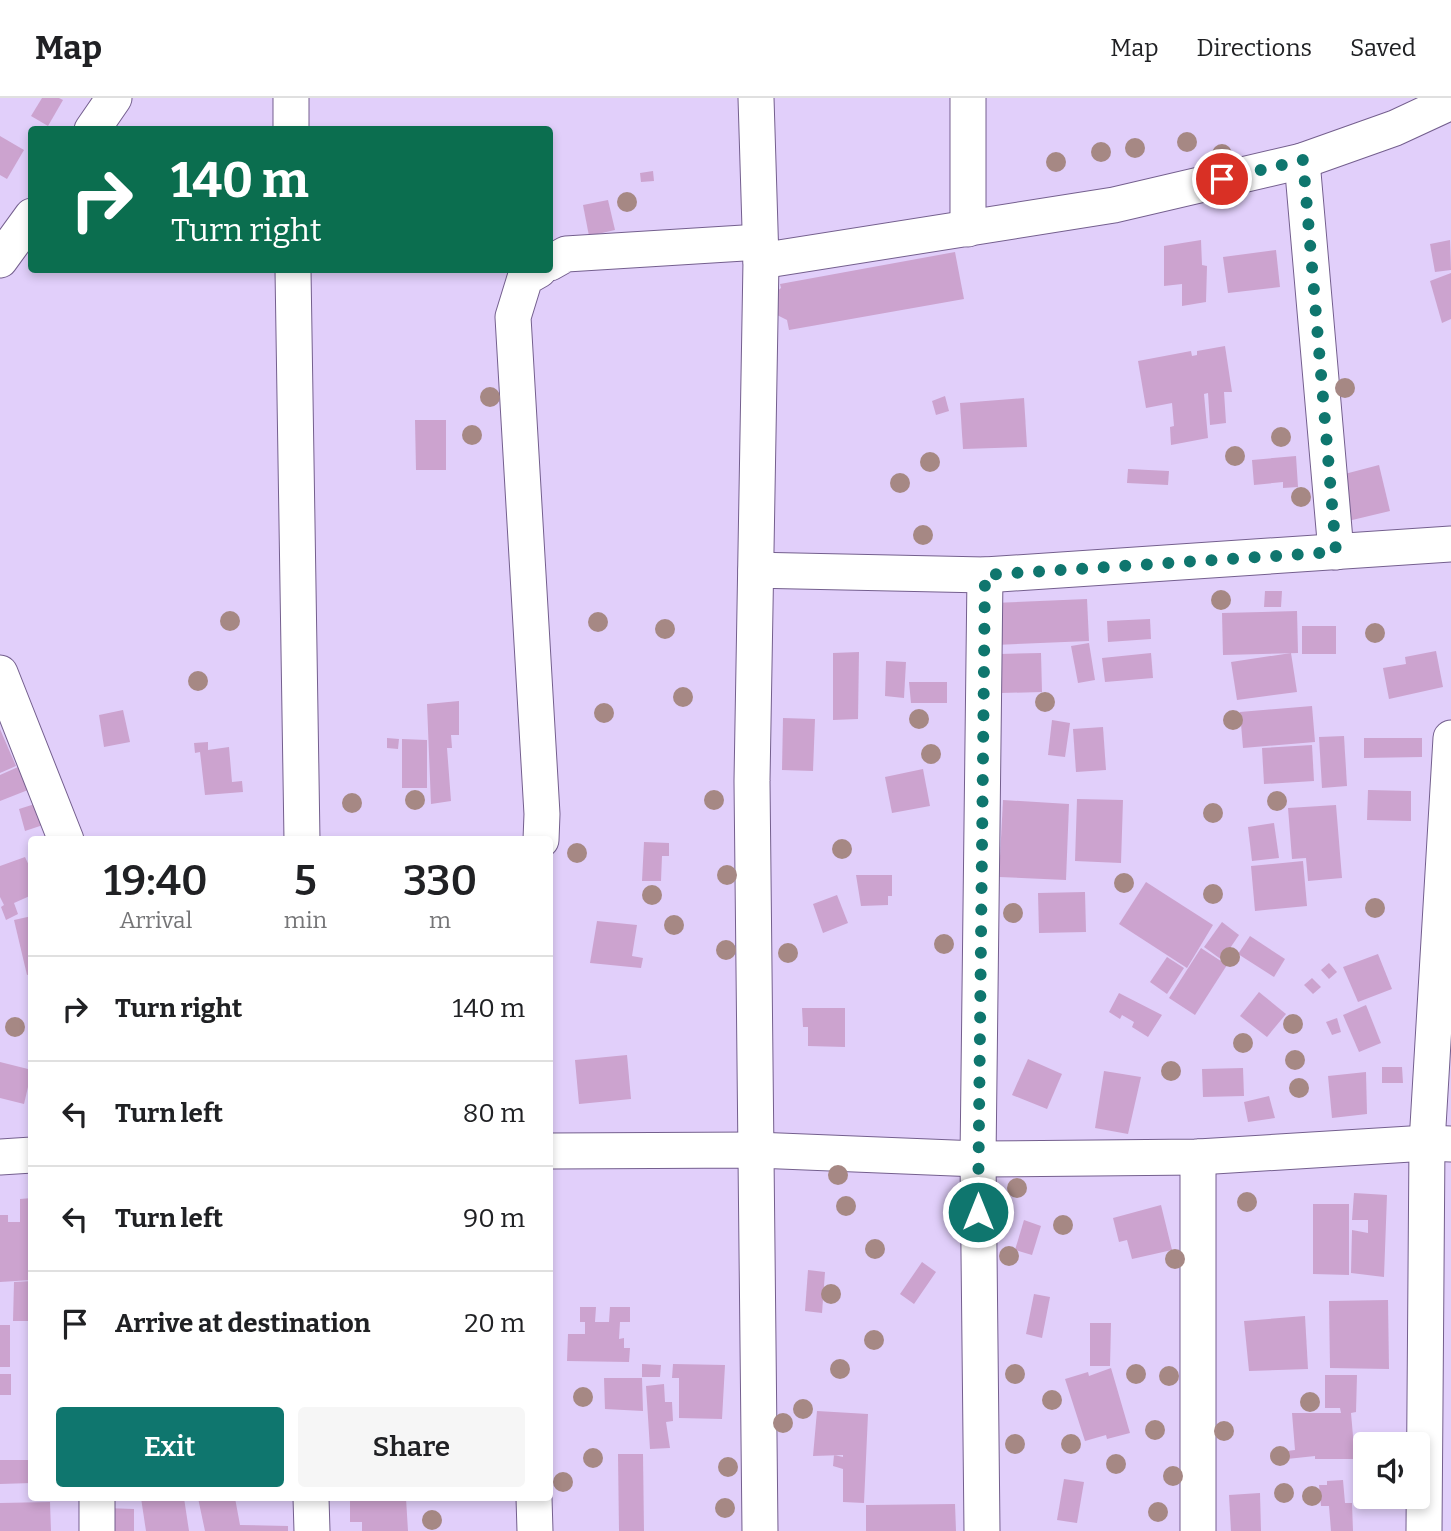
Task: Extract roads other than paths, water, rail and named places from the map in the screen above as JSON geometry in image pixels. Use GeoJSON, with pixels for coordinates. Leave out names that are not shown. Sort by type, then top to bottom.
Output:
{"type":"FeatureCollection","features":[{"type":"Feature","properties":{"kind":"street"},"geometry":{"type":"LineString","coordinates":[[95,126],[114,98]]}},
{"type":"Feature","properties":{"kind":"street"},"geometry":{"type":"LineString","coordinates":[[291,98],[291,126]]}},
{"type":"Feature","properties":{"kind":"street"},"geometry":{"type":"LineString","coordinates":[[756,98],[760,252],[752,781],[760,1531]]}},
{"type":"Feature","properties":{"kind":"street"},"geometry":{"type":"LineString","coordinates":[[968,98],[968,229]]}},
{"type":"Feature","properties":{"kind":"street"},"geometry":{"type":"LineString","coordinates":[[553,261],[566,254],[760,252],[968,229],[1114,205],[1303,160],[1395,128],[1451,102]]}},
{"type":"Feature","properties":{"kind":"street"},"geometry":{"type":"LineString","coordinates":[[1303,160],[1336,552]]}},
{"type":"Feature","properties":{"kind":"street"},"geometry":{"type":"LineString","coordinates":[[0,260],[28,222]]}},
{"type":"Feature","properties":{"kind":"street"},"geometry":{"type":"LineString","coordinates":[[293,273],[302,836]]}},
{"type":"Feature","properties":{"kind":"street"},"geometry":{"type":"LineString","coordinates":[[534,273],[525,278],[513,317],[541,836]]}},
{"type":"Feature","properties":{"kind":"street"},"geometry":{"type":"LineString","coordinates":[[756,570],[985,575],[1451,544]]}},
{"type":"Feature","properties":{"kind":"street"},"geometry":{"type":"LineString","coordinates":[[982,1531],[978,1158],[985,575]]}},
{"type":"Feature","properties":{"kind":"street"},"geometry":{"type":"LineString","coordinates":[[0,673],[64,836]]}},
{"type":"Feature","properties":{"kind":"street"},"geometry":{"type":"LineString","coordinates":[[1424,1531],[1451,738]]}},
{"type":"Feature","properties":{"kind":"street"},"geometry":{"type":"LineString","coordinates":[[553,1151],[756,1150],[978,1158],[1198,1157],[1439,1144]]}},
{"type":"Feature","properties":{"kind":"street"},"geometry":{"type":"LineString","coordinates":[[0,1157],[28,1155]]}},
{"type":"Feature","properties":{"kind":"street"},"geometry":{"type":"LineString","coordinates":[[1198,1157],[1198,1531]]}},
{"type":"Feature","properties":{"kind":"street"},"geometry":{"type":"LineString","coordinates":[[97,1501],[97,1531]]}},
{"type":"Feature","properties":{"kind":"street"},"geometry":{"type":"LineString","coordinates":[[311,1501],[312,1531]]}},
{"type":"Feature","properties":{"kind":"street"},"geometry":{"type":"LineString","coordinates":[[534,1501],[534,1531]]}}]}
